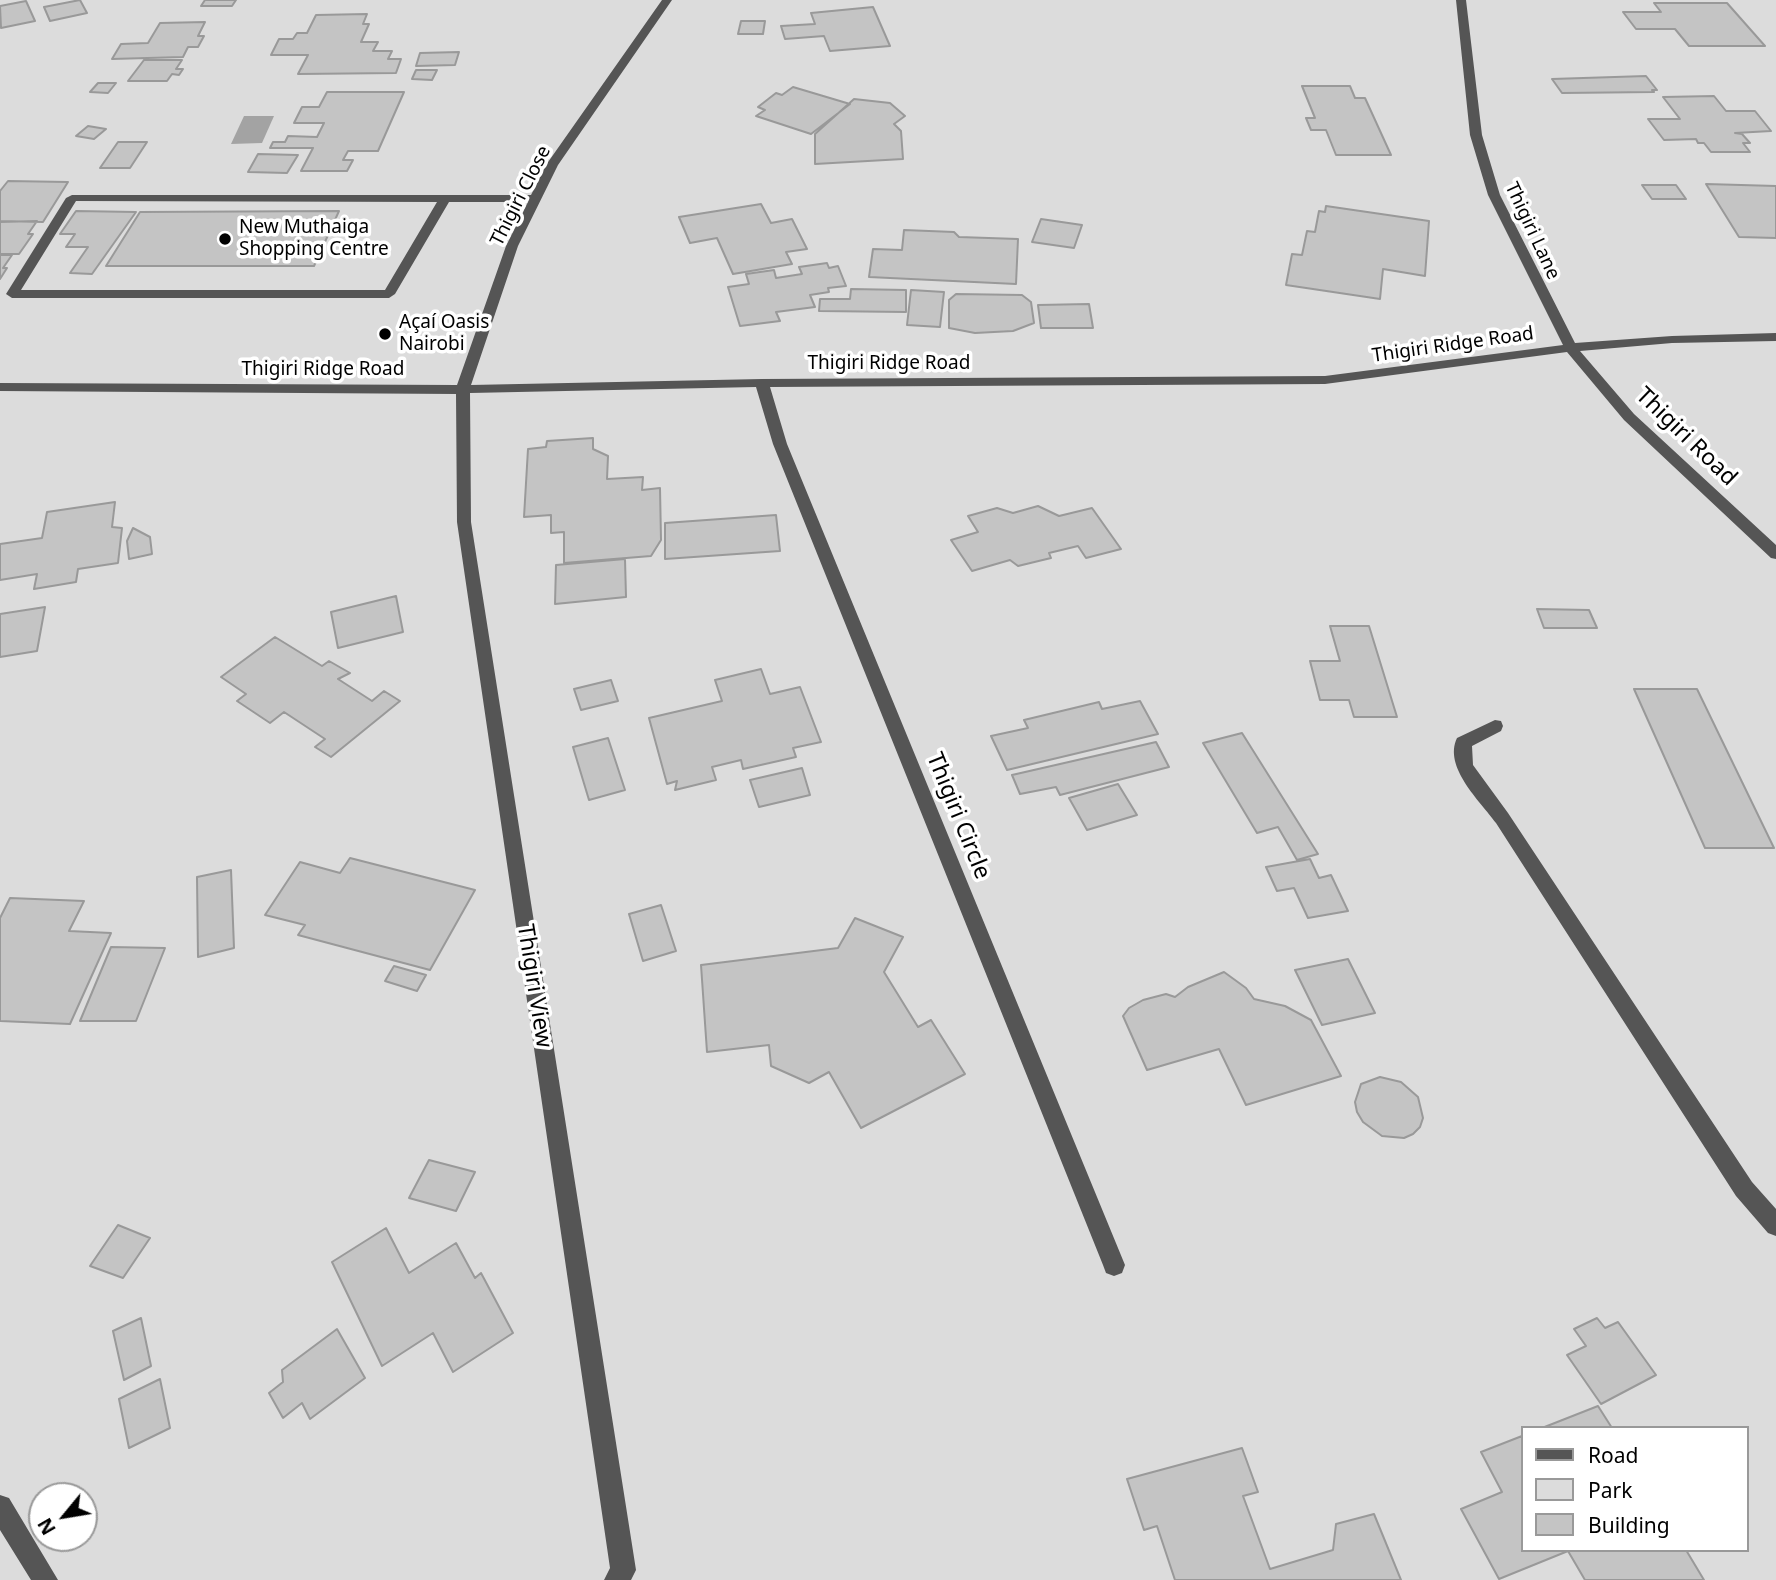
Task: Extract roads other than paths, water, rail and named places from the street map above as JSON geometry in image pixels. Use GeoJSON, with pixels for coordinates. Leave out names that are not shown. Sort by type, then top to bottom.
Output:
{"type":"FeatureCollection","features":[{"type":"Feature","properties":{"kind":"street","name":"Thigiri Close"},"geometry":{"type":"LineString","coordinates":[[463,389],[512,246],[552,165],[667,0]]}},
{"type":"Feature","properties":{"kind":"street","name":"Thigiri Lane"},"geometry":{"type":"LineString","coordinates":[[1461,0],[1476,135],[1493,195],[1571,348]]}},
{"type":"Feature","properties":{"kind":"street"},"geometry":{"type":"LineString","coordinates":[[446,197],[388,294],[12,294],[72,198],[446,197],[537,200]]}},
{"type":"Feature","properties":{"kind":"street","name":"Thigiri Ridge Road"},"geometry":{"type":"LineString","coordinates":[[0,387],[463,389],[762,383],[1325,380],[1416,371],[1571,348],[1683,338],[1776,337]]}},
{"type":"Feature","properties":{"kind":"street","name":"Thigiri Road"},"geometry":{"type":"LineString","coordinates":[[1571,348],[1629,417],[1776,554]]}},
{"type":"Feature","properties":{"kind":"street","name":"Thigiri Circle"},"geometry":{"type":"LineString","coordinates":[[762,383],[786,457],[1114,1265]]}},
{"type":"Feature","properties":{"kind":"street","name":"Thigiri View"},"geometry":{"type":"LineString","coordinates":[[463,389],[464,522],[623,1570],[617,1580]]}},
{"type":"Feature","properties":{"kind":"street"},"geometry":{"type":"LineString","coordinates":[[1495,726],[1463,743],[1464,766],[1510,830],[1744,1189],[1776,1225]]}},
{"type":"Feature","properties":{"kind":"street"},"geometry":{"type":"LineString","coordinates":[[0,1507],[45,1580]]}},
{"type":"Feature","properties":{"kind":"place","name":"New Muthaiga Shopping Centre"},"geometry":{"type":"Point","coordinates":[225,239]}},
{"type":"Feature","properties":{"kind":"place","name":"Açaí Oasis Nairobi"},"geometry":{"type":"Point","coordinates":[385,334]}}]}
